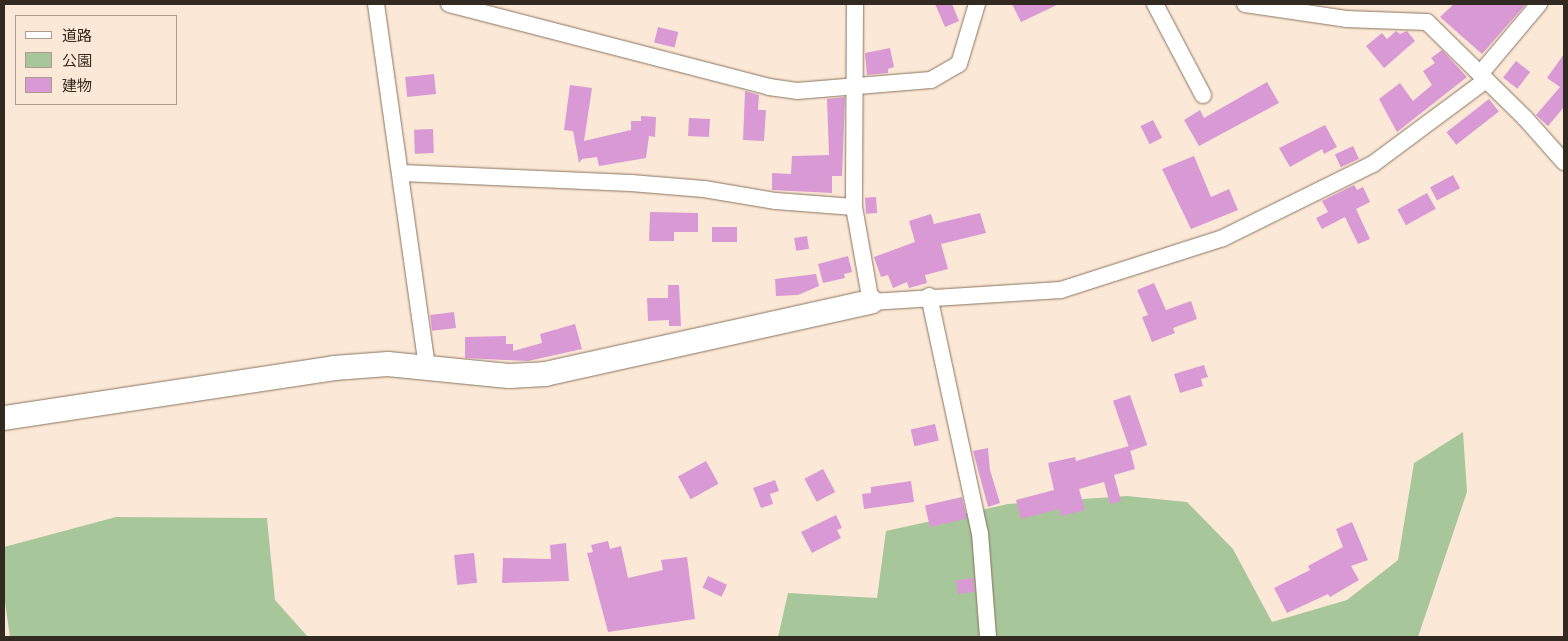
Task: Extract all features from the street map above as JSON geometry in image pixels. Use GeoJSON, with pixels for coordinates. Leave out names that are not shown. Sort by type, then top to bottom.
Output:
{"type":"FeatureCollection","features":[{"type":"Feature","properties":{"kind":"street"},"geometry":{"type":"LineString","coordinates":[[376,4],[402,173],[428,368]]}},
{"type":"Feature","properties":{"kind":"street"},"geometry":{"type":"LineString","coordinates":[[449,4],[769,87],[797,91],[855,88],[931,80],[959,64],[978,4]]}},
{"type":"Feature","properties":{"kind":"street"},"geometry":{"type":"LineString","coordinates":[[856,4],[854,207],[871,302]]}},
{"type":"Feature","properties":{"kind":"street"},"geometry":{"type":"LineString","coordinates":[[1155,4],[1203,95]]}},
{"type":"Feature","properties":{"kind":"street"},"geometry":{"type":"LineString","coordinates":[[1245,4],[1346,19],[1427,22],[1483,77],[1564,162]]}},
{"type":"Feature","properties":{"kind":"street"},"geometry":{"type":"LineString","coordinates":[[4,418],[334,368],[388,364],[510,376],[545,374],[871,302],[929,296],[1061,290],[1223,238],[1373,164],[1483,77],[1537,4]]}},
{"type":"Feature","properties":{"kind":"street"},"geometry":{"type":"LineString","coordinates":[[402,173],[631,183],[704,189],[776,202],[854,207]]}},
{"type":"Feature","properties":{"kind":"street"},"geometry":{"type":"LineString","coordinates":[[929,296],[980,533],[988,637]]}},
{"type":"Feature","properties":{"kind":"green space"},"geometry":{"type":"Polygon","coordinates":[[[1463,432],[1467,492],[1418,637],[778,637],[788,593],[877,598],[886,531],[1008,504],[1127,496],[1187,502],[1233,549],[1272,622],[1347,600],[1398,560],[1414,463],[1463,432]]]}},
{"type":"Feature","properties":{"kind":"green space"},"geometry":{"type":"Polygon","coordinates":[[[116,517],[267,518],[275,600],[308,637],[10,637],[4,596],[4,547],[116,517]]]}},
{"type":"Feature","properties":{"kind":"building"},"geometry":{"type":"Polygon","coordinates":[[[935,4],[952,4],[959,21],[945,27],[935,4]]]}},
{"type":"Feature","properties":{"kind":"building"},"geometry":{"type":"Polygon","coordinates":[[[1012,4],[1059,4],[1021,22],[1012,4]]]}},
{"type":"Feature","properties":{"kind":"building"},"geometry":{"type":"Polygon","coordinates":[[[1454,4],[1526,4],[1482,54],[1440,17],[1454,4]]]}},
{"type":"Feature","properties":{"kind":"building"},"geometry":{"type":"Polygon","coordinates":[[[658,27],[678,32],[675,48],[654,43],[658,27]]]}},
{"type":"Feature","properties":{"kind":"building"},"geometry":{"type":"Polygon","coordinates":[[[1396,31],[1400,34],[1407,31],[1415,41],[1384,68],[1366,46],[1382,33],[1387,39],[1396,31]]]}},
{"type":"Feature","properties":{"kind":"building"},"geometry":{"type":"Polygon","coordinates":[[[890,48],[894,67],[888,69],[888,73],[867,75],[865,53],[890,48]]]}},
{"type":"Feature","properties":{"kind":"building"},"geometry":{"type":"Polygon","coordinates":[[[1442,50],[1467,77],[1397,132],[1379,99],[1400,83],[1413,101],[1432,85],[1423,71],[1435,63],[1431,58],[1442,50]]]}},
{"type":"Feature","properties":{"kind":"building"},"geometry":{"type":"Polygon","coordinates":[[[1564,54],[1564,107],[1548,126],[1536,115],[1560,87],[1547,78],[1564,54]]]}},
{"type":"Feature","properties":{"kind":"building"},"geometry":{"type":"Polygon","coordinates":[[[1516,61],[1530,72],[1517,89],[1503,78],[1516,61]]]}},
{"type":"Feature","properties":{"kind":"building"},"geometry":{"type":"Polygon","coordinates":[[[434,74],[436,94],[407,97],[405,77],[434,74]]]}},
{"type":"Feature","properties":{"kind":"building"},"geometry":{"type":"Polygon","coordinates":[[[1267,82],[1279,103],[1199,146],[1184,120],[1200,110],[1204,118],[1267,82]]]}},
{"type":"Feature","properties":{"kind":"building"},"geometry":{"type":"Polygon","coordinates":[[[570,85],[592,88],[584,141],[631,130],[631,121],[641,121],[641,116],[656,117],[655,137],[649,136],[646,158],[599,166],[597,157],[582,159],[579,163],[573,131],[564,130],[570,85]]]}},
{"type":"Feature","properties":{"kind":"building"},"geometry":{"type":"Polygon","coordinates":[[[745,91],[759,95],[758,110],[766,110],[764,141],[743,140],[745,91]]]}},
{"type":"Feature","properties":{"kind":"building"},"geometry":{"type":"Polygon","coordinates":[[[845,97],[842,176],[832,176],[832,193],[772,190],[772,173],[791,174],[792,156],[829,155],[827,99],[845,97]]]}},
{"type":"Feature","properties":{"kind":"building"},"geometry":{"type":"Polygon","coordinates":[[[1489,99],[1499,112],[1456,145],[1446,132],[1489,99]]]}},
{"type":"Feature","properties":{"kind":"building"},"geometry":{"type":"Polygon","coordinates":[[[689,118],[710,119],[709,137],[688,136],[689,118]]]}},
{"type":"Feature","properties":{"kind":"building"},"geometry":{"type":"Polygon","coordinates":[[[1153,120],[1162,138],[1150,144],[1141,126],[1153,120]]]}},
{"type":"Feature","properties":{"kind":"building"},"geometry":{"type":"Polygon","coordinates":[[[1325,125],[1337,147],[1324,154],[1322,149],[1290,167],[1279,148],[1325,125]]]}},
{"type":"Feature","properties":{"kind":"building"},"geometry":{"type":"Polygon","coordinates":[[[433,129],[434,153],[415,154],[414,130],[433,129]]]}},
{"type":"Feature","properties":{"kind":"building"},"geometry":{"type":"Polygon","coordinates":[[[1353,146],[1359,159],[1341,167],[1335,154],[1353,146]]]}},
{"type":"Feature","properties":{"kind":"building"},"geometry":{"type":"Polygon","coordinates":[[[1194,156],[1211,197],[1229,189],[1238,210],[1191,229],[1162,169],[1194,156]]]}},
{"type":"Feature","properties":{"kind":"building"},"geometry":{"type":"Polygon","coordinates":[[[1453,175],[1460,188],[1437,200],[1430,187],[1453,175]]]}},
{"type":"Feature","properties":{"kind":"building"},"geometry":{"type":"Polygon","coordinates":[[[1354,185],[1357,190],[1363,187],[1370,202],[1356,209],[1370,239],[1358,244],[1345,217],[1322,229],[1316,218],[1328,212],[1322,201],[1354,185]]]}},
{"type":"Feature","properties":{"kind":"building"},"geometry":{"type":"Polygon","coordinates":[[[1427,193],[1436,209],[1406,225],[1397,209],[1427,193]]]}},
{"type":"Feature","properties":{"kind":"building"},"geometry":{"type":"Polygon","coordinates":[[[876,197],[877,213],[866,214],[865,198],[876,197]]]}},
{"type":"Feature","properties":{"kind":"building"},"geometry":{"type":"Polygon","coordinates":[[[650,212],[698,213],[698,232],[674,232],[674,241],[649,241],[650,212]]]}},
{"type":"Feature","properties":{"kind":"building"},"geometry":{"type":"Polygon","coordinates":[[[980,213],[986,233],[941,244],[948,269],[925,275],[927,283],[909,288],[907,282],[893,288],[888,275],[881,277],[874,257],[915,242],[909,221],[931,214],[934,224],[980,213]]]}},
{"type":"Feature","properties":{"kind":"building"},"geometry":{"type":"Polygon","coordinates":[[[712,227],[737,227],[737,242],[712,242],[712,227]]]}},
{"type":"Feature","properties":{"kind":"building"},"geometry":{"type":"Polygon","coordinates":[[[807,236],[809,249],[796,251],[794,238],[807,236]]]}},
{"type":"Feature","properties":{"kind":"building"},"geometry":{"type":"Polygon","coordinates":[[[848,256],[852,272],[844,274],[845,278],[823,283],[818,264],[848,256]]]}},
{"type":"Feature","properties":{"kind":"building"},"geometry":{"type":"Polygon","coordinates":[[[816,274],[819,286],[798,295],[776,296],[775,279],[816,274]]]}},
{"type":"Feature","properties":{"kind":"building"},"geometry":{"type":"Polygon","coordinates":[[[1154,283],[1166,310],[1191,301],[1197,319],[1173,328],[1175,333],[1152,342],[1142,317],[1148,315],[1137,290],[1154,283]]]}},
{"type":"Feature","properties":{"kind":"building"},"geometry":{"type":"Polygon","coordinates":[[[668,285],[679,285],[681,326],[669,326],[669,320],[648,321],[647,298],[668,298],[668,285]]]}},
{"type":"Feature","properties":{"kind":"building"},"geometry":{"type":"Polygon","coordinates":[[[454,312],[456,328],[432,331],[430,315],[454,312]]]}},
{"type":"Feature","properties":{"kind":"building"},"geometry":{"type":"Polygon","coordinates":[[[575,324],[582,349],[528,361],[465,358],[465,337],[506,336],[506,344],[513,344],[513,351],[542,343],[540,334],[575,324]]]}},
{"type":"Feature","properties":{"kind":"building"},"geometry":{"type":"Polygon","coordinates":[[[1204,365],[1208,377],[1201,379],[1203,386],[1180,393],[1174,374],[1204,365]]]}},
{"type":"Feature","properties":{"kind":"building"},"geometry":{"type":"Polygon","coordinates":[[[1130,395],[1147,445],[1130,451],[1113,401],[1130,395]]]}},
{"type":"Feature","properties":{"kind":"building"},"geometry":{"type":"Polygon","coordinates":[[[935,424],[939,441],[914,446],[911,430],[935,424]]]}},
{"type":"Feature","properties":{"kind":"building"},"geometry":{"type":"Polygon","coordinates":[[[1129,446],[1135,469],[1114,475],[1121,501],[1110,504],[1104,482],[1079,489],[1085,510],[1061,516],[1059,509],[1021,519],[1016,500],[1054,490],[1048,463],[1075,457],[1076,461],[1129,446]]]}},
{"type":"Feature","properties":{"kind":"building"},"geometry":{"type":"Polygon","coordinates":[[[988,448],[990,470],[1000,503],[988,507],[973,451],[988,448]]]}},
{"type":"Feature","properties":{"kind":"building"},"geometry":{"type":"Polygon","coordinates":[[[706,461],[719,484],[691,499],[678,477],[706,461]]]}},
{"type":"Feature","properties":{"kind":"building"},"geometry":{"type":"Polygon","coordinates":[[[823,469],[835,492],[817,502],[804,479],[823,469]]]}},
{"type":"Feature","properties":{"kind":"building"},"geometry":{"type":"Polygon","coordinates":[[[775,480],[779,491],[770,494],[773,504],[761,508],[753,488],[775,480]]]}},
{"type":"Feature","properties":{"kind":"building"},"geometry":{"type":"Polygon","coordinates":[[[911,481],[914,502],[864,509],[862,494],[871,493],[871,487],[911,481]]]}},
{"type":"Feature","properties":{"kind":"building"},"geometry":{"type":"Polygon","coordinates":[[[962,497],[967,518],[930,527],[925,506],[962,497]]]}},
{"type":"Feature","properties":{"kind":"building"},"geometry":{"type":"Polygon","coordinates":[[[836,515],[842,528],[837,530],[841,538],[812,553],[801,532],[836,515]]]}},
{"type":"Feature","properties":{"kind":"building"},"geometry":{"type":"Polygon","coordinates":[[[1352,522],[1368,560],[1351,566],[1359,580],[1330,597],[1328,594],[1287,613],[1274,588],[1310,570],[1308,566],[1343,547],[1336,529],[1352,522]]]}},
{"type":"Feature","properties":{"kind":"building"},"geometry":{"type":"Polygon","coordinates":[[[608,541],[610,549],[621,546],[628,578],[663,570],[661,560],[687,557],[695,619],[608,632],[587,553],[593,552],[591,545],[608,541]]]}},
{"type":"Feature","properties":{"kind":"building"},"geometry":{"type":"Polygon","coordinates":[[[566,543],[569,581],[502,583],[503,558],[551,559],[550,545],[566,543]]]}},
{"type":"Feature","properties":{"kind":"building"},"geometry":{"type":"Polygon","coordinates":[[[474,553],[477,583],[457,585],[454,555],[474,553]]]}},
{"type":"Feature","properties":{"kind":"building"},"geometry":{"type":"Polygon","coordinates":[[[708,576],[727,585],[722,597],[703,588],[708,576]]]}},
{"type":"Feature","properties":{"kind":"building"},"geometry":{"type":"Polygon","coordinates":[[[973,578],[975,592],[958,594],[956,580],[973,578]]]}}]}
